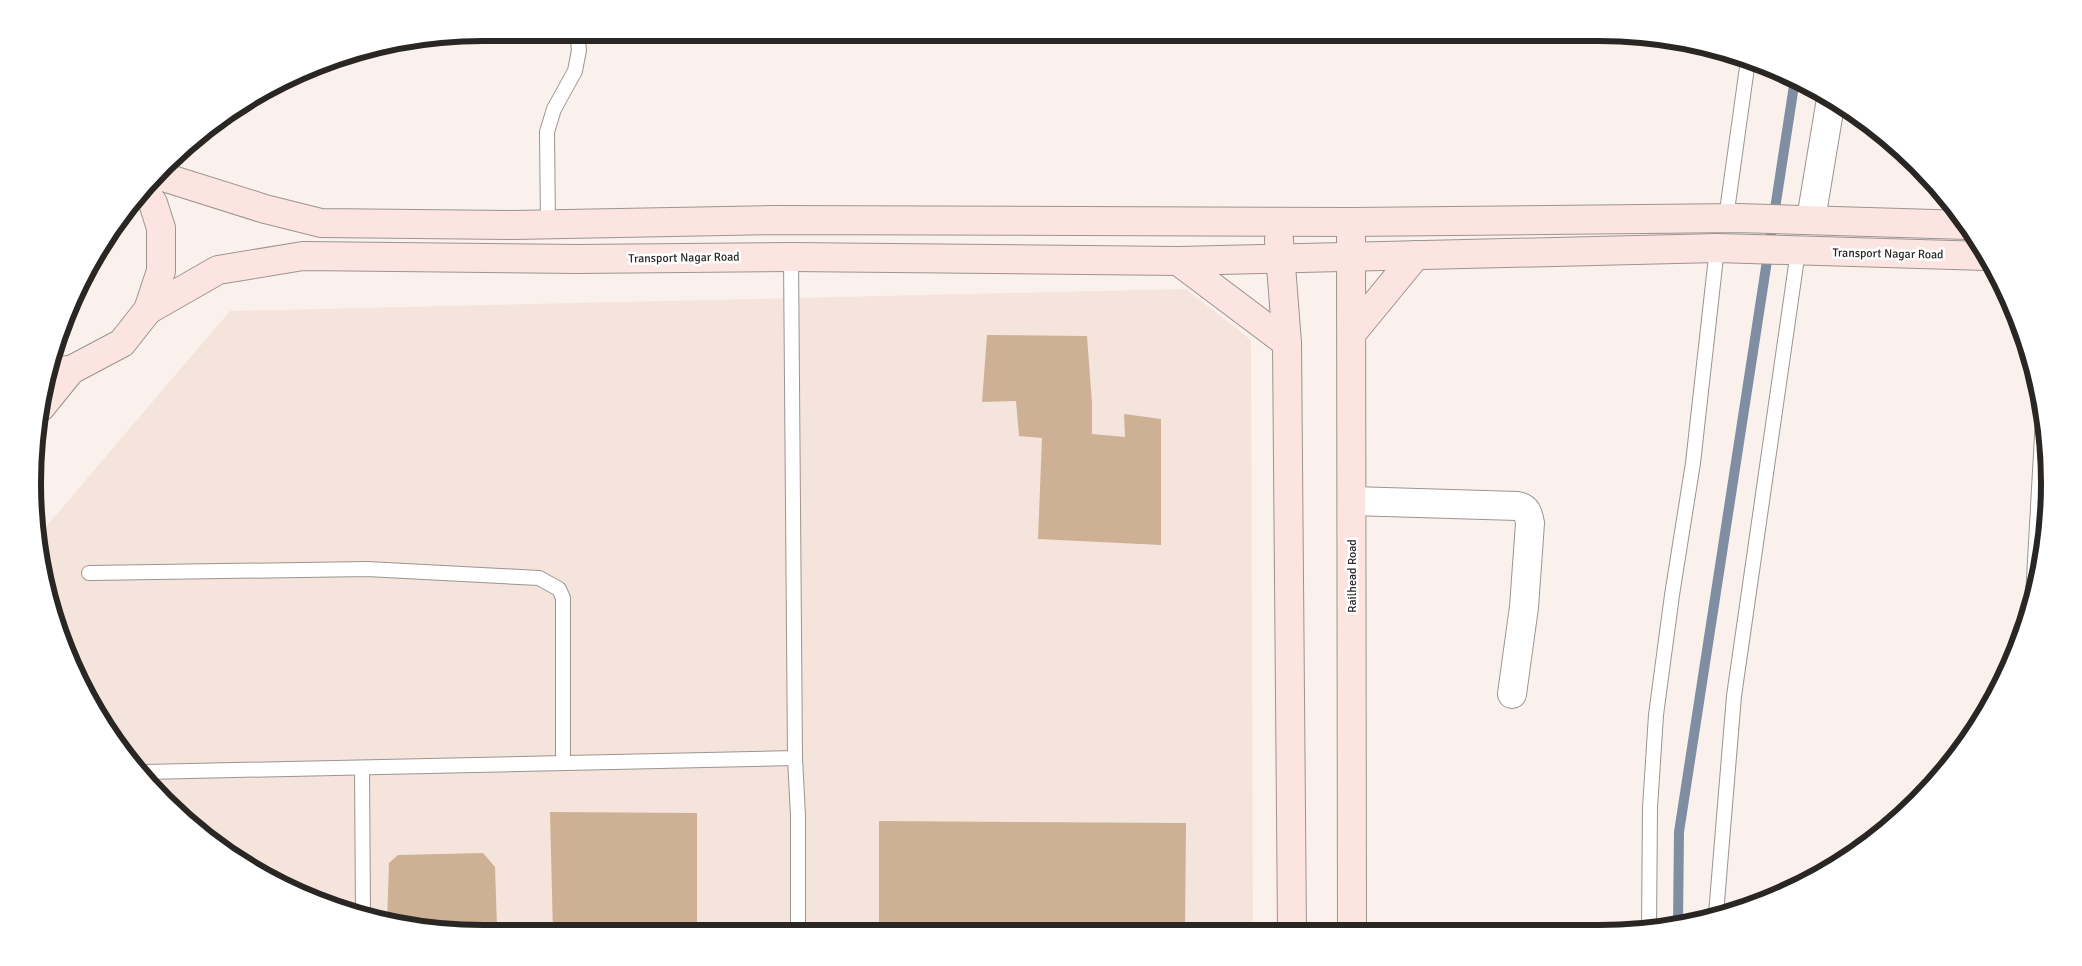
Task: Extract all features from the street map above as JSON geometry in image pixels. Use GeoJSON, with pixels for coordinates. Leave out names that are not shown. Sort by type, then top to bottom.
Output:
{"type":"FeatureCollection","features":[{"type":"Feature","properties":{"kind":"main road"},"geometry":{"type":"LineString","coordinates":[[165,178],[265,209],[321,223],[548,225],[772,220],[1351,222],[1731,218],[1957,225]]}},
{"type":"Feature","properties":{"kind":"main road"},"geometry":{"type":"LineString","coordinates":[[52,387],[61,371],[122,343],[148,310],[161,271],[161,228],[153,203],[148,196]]}},
{"type":"Feature","properties":{"kind":"main road"},"geometry":{"type":"LineString","coordinates":[[1277,222],[1287,343],[1292,925]]}},
{"type":"Feature","properties":{"kind":"main road","name":"Railhead Road"},"geometry":{"type":"LineString","coordinates":[[1351,222],[1352,925]]}},
{"type":"Feature","properties":{"kind":"main road","name":"Transport Nagar Road"},"geometry":{"type":"LineString","coordinates":[[148,310],[218,270],[303,256],[577,259],[791,257],[1178,261],[1724,248],[1978,256]]}},
{"type":"Feature","properties":{"kind":"main road"},"geometry":{"type":"LineString","coordinates":[[1352,333],[1416,255]]}},
{"type":"Feature","properties":{"kind":"main road"},"geometry":{"type":"LineString","coordinates":[[1178,261],[1287,343]]}},
{"type":"Feature","properties":{"kind":"street"},"geometry":{"type":"LineString","coordinates":[[1802,219],[1829,106]]}},
{"type":"Feature","properties":{"kind":"street"},"geometry":{"type":"LineString","coordinates":[[1352,501],[1517,506],[1524,508],[1528,512],[1530,523],[1524,607],[1512,694]]}},
{"type":"Feature","properties":{"kind":"lane"},"geometry":{"type":"LineString","coordinates":[[548,225],[548,132],[554,110],[575,71],[579,50],[578,41]]}},
{"type":"Feature","properties":{"kind":"lane"},"geometry":{"type":"LineString","coordinates":[[1731,218],[1747,67]]}},
{"type":"Feature","properties":{"kind":"lane"},"geometry":{"type":"LineString","coordinates":[[1649,922],[1650,808],[1656,715],[1724,248]]}},
{"type":"Feature","properties":{"kind":"lane"},"geometry":{"type":"LineString","coordinates":[[1716,909],[1734,696],[1794,251]]}},
{"type":"Feature","properties":{"kind":"lane"},"geometry":{"type":"LineString","coordinates":[[791,257],[798,925]]}},
{"type":"Feature","properties":{"kind":"lane"},"geometry":{"type":"LineString","coordinates":[[2036,548],[2040,464]]}},
{"type":"Feature","properties":{"kind":"lane"},"geometry":{"type":"LineString","coordinates":[[89,573],[367,568],[540,578],[559,589],[564,598],[563,763]]}},
{"type":"Feature","properties":{"kind":"lane"},"geometry":{"type":"LineString","coordinates":[[149,772],[795,758]]}},
{"type":"Feature","properties":{"kind":"lane"},"geometry":{"type":"LineString","coordinates":[[362,768],[363,908]]}},
{"type":"Feature","properties":{"kind":"shaded area"},"geometry":{"type":"Polygon","coordinates":[[[1186,289],[1251,340],[1253,925],[454,924],[425,921],[369,910],[314,891],[262,866],[214,833],[171,795],[133,752],[100,704],[75,652],[65,625],[56,597],[44,529],[230,311],[1186,289]]]}},
{"type":"Feature","properties":{"kind":"building"},"geometry":{"type":"Polygon","coordinates":[[[987,335],[1087,336],[1092,403],[1092,434],[1125,437],[1124,414],[1161,419],[1161,545],[1038,539],[1042,438],[1019,436],[1016,401],[982,402],[987,335]]]}},
{"type":"Feature","properties":{"kind":"building"},"geometry":{"type":"Polygon","coordinates":[[[550,812],[697,813],[697,925],[553,925],[550,812]]]}},
{"type":"Feature","properties":{"kind":"building"},"geometry":{"type":"Polygon","coordinates":[[[879,821],[1186,823],[1185,925],[879,925],[879,821]]]}},
{"type":"Feature","properties":{"kind":"building"},"geometry":{"type":"Polygon","coordinates":[[[483,853],[495,867],[497,925],[454,924],[387,914],[389,863],[398,855],[483,853]]]}},
{"type":"Feature","properties":{"kind":"waterway"},"geometry":{"type":"LineString","coordinates":[[1678,917],[1679,832],[1794,87]]}}]}
